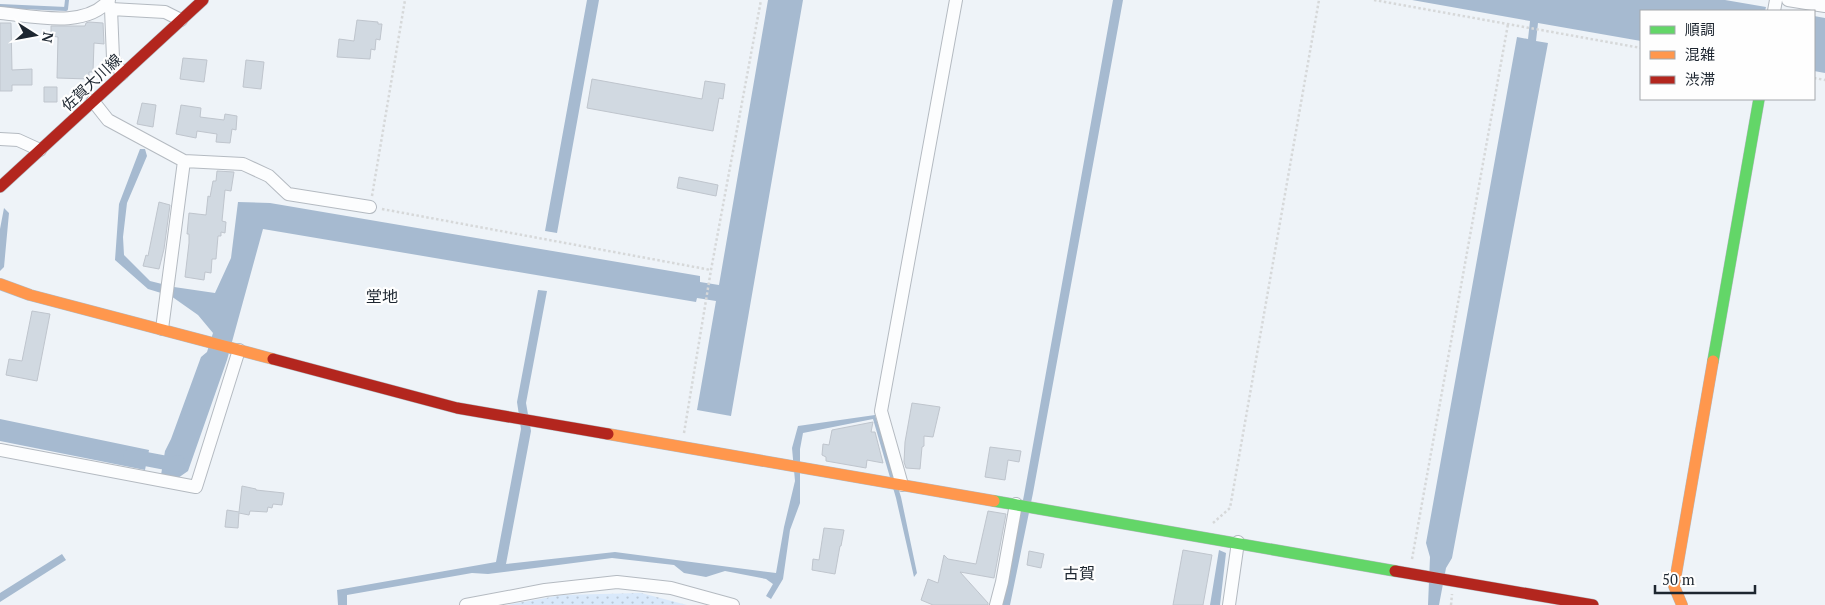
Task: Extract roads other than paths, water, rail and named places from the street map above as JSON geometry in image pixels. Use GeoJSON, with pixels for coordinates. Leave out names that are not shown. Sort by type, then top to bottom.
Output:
{"type":"FeatureCollection","features":[{"type":"Feature","properties":{"kind":"street","name":"佐賀大川線"},"geometry":{"type":"LineString","coordinates":[[0,186],[203,0]]}},
{"type":"Feature","properties":{"kind":"street"},"geometry":{"type":"LineString","coordinates":[[897,484],[881,411],[956,0]]}},
{"type":"Feature","properties":{"kind":"street"},"geometry":{"type":"LineString","coordinates":[[1788,0],[1825,6]]}},
{"type":"Feature","properties":{"kind":"street"},"geometry":{"type":"LineString","coordinates":[[0,13],[73,19],[109,4],[165,12],[181,20]]}},
{"type":"Feature","properties":{"kind":"street"},"geometry":{"type":"LineString","coordinates":[[109,4],[113,58],[122,74]]}},
{"type":"Feature","properties":{"kind":"street"},"geometry":{"type":"LineString","coordinates":[[1682,605],[1674,586],[1759,100]]}},
{"type":"Feature","properties":{"kind":"street"},"geometry":{"type":"LineString","coordinates":[[93,101],[108,120],[184,161],[243,164],[269,176],[288,194],[370,207]]}},
{"type":"Feature","properties":{"kind":"street"},"geometry":{"type":"LineString","coordinates":[[0,139],[18,140],[40,150]]}},
{"type":"Feature","properties":{"kind":"street"},"geometry":{"type":"LineString","coordinates":[[162,329],[184,161]]}},
{"type":"Feature","properties":{"kind":"street"},"geometry":{"type":"LineString","coordinates":[[0,284],[30,295],[457,408],[1593,605]]}},
{"type":"Feature","properties":{"kind":"street"},"geometry":{"type":"LineString","coordinates":[[0,450],[196,487],[236,349]]}},
{"type":"Feature","properties":{"kind":"street"},"geometry":{"type":"LineString","coordinates":[[996,605],[1018,505]]}},
{"type":"Feature","properties":{"kind":"street"},"geometry":{"type":"LineString","coordinates":[[1229,605],[1238,542]]}},
{"type":"Feature","properties":{"kind":"street"},"geometry":{"type":"LineString","coordinates":[[466,605],[545,590],[617,582],[671,588],[733,605]]}},
{"type":"Feature","properties":{"kind":"waterway"},"geometry":{"type":"LineString","coordinates":[[0,6],[66,9],[67,0]]}},
{"type":"Feature","properties":{"kind":"waterway"},"geometry":{"type":"LineString","coordinates":[[130,456],[177,465],[178,462]]}},
{"type":"Feature","properties":{"kind":"district","name":"堂地"},"geometry":{"type":"Point","coordinates":[382,296]}},
{"type":"Feature","properties":{"kind":"district","name":"古賀"},"geometry":{"type":"Point","coordinates":[1079,573]}}]}
